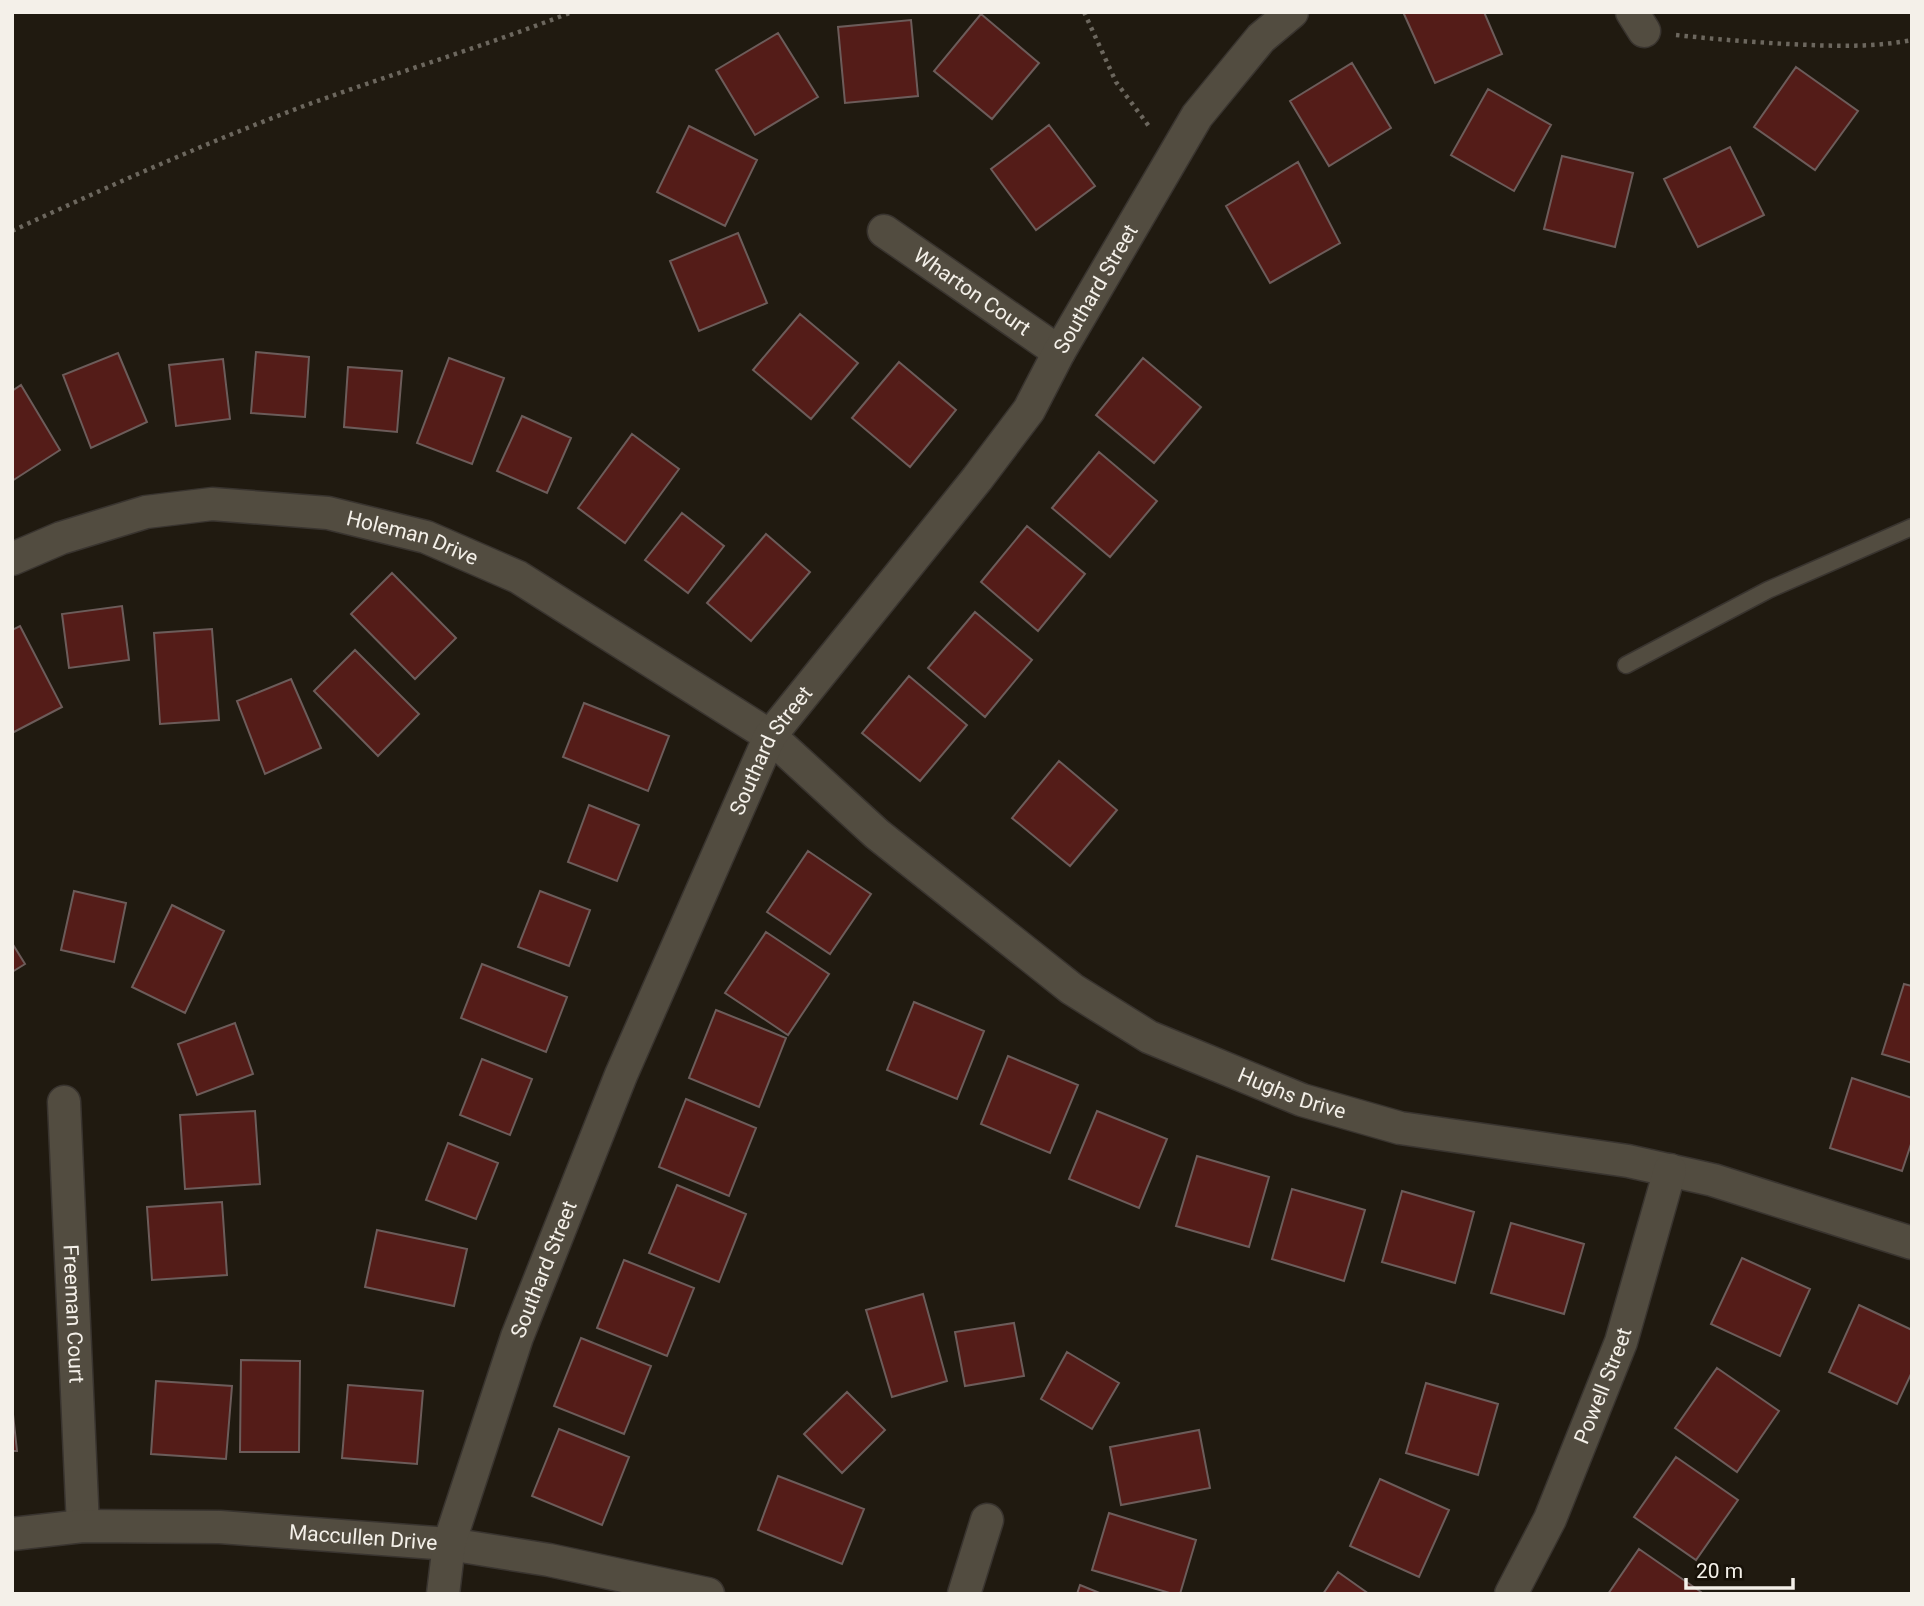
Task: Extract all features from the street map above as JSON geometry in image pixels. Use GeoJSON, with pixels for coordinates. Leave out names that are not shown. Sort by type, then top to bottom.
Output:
{"type":"FeatureCollection","features":[{"type":"Feature","properties":{"kind":"street","name":"Southard Street"},"geometry":{"type":"LineString","coordinates":[[443,1594],[449,1544],[517,1337],[616,1087],[770,736],[977,479],[1029,410],[1059,352],[1197,116],[1261,38],[1292,12]]}},
{"type":"Feature","properties":{"kind":"street","name":"Wharton Court"},"geometry":{"type":"LineString","coordinates":[[884,231],[1059,352]]}},
{"type":"Feature","properties":{"kind":"street","name":"Holeman Drive"},"geometry":{"type":"LineString","coordinates":[[12,559],[61,538],[146,512],[212,504],[328,513],[426,537],[518,577],[770,736]]}},
{"type":"Feature","properties":{"kind":"street","name":"Hughs Drive"},"geometry":{"type":"LineString","coordinates":[[770,736],[877,834],[1061,981],[1149,1037],[1301,1100],[1400,1128],[1628,1161],[1670,1170],[1713,1180],[1912,1243]]}},
{"type":"Feature","properties":{"kind":"street","name":"Freeman Court"},"geometry":{"type":"LineString","coordinates":[[64,1102],[83,1526]]}},
{"type":"Feature","properties":{"kind":"street","name":"Powell Street"},"geometry":{"type":"LineString","coordinates":[[1511,1594],[1550,1519],[1621,1342],[1670,1170]]}},
{"type":"Feature","properties":{"kind":"street"},"geometry":{"type":"LineString","coordinates":[[964,1594],[987,1520]]}},
{"type":"Feature","properties":{"kind":"street","name":"Maccullen Drive"},"geometry":{"type":"LineString","coordinates":[[12,1534],[83,1526],[220,1527],[449,1544],[550,1560],[708,1594]]}},
{"type":"Feature","properties":{"kind":"lane"},"geometry":{"type":"LineString","coordinates":[[1626,665],[1768,590],[1912,527]]}},
{"type":"Feature","properties":{"kind":"path"},"geometry":{"type":"LineString","coordinates":[[12,231],[132,176],[302,107],[533,28],[572,12]]}},
{"type":"Feature","properties":{"kind":"path"},"geometry":{"type":"LineString","coordinates":[[1084,12],[1116,82],[1154,133],[1176,153]]}},
{"type":"Feature","properties":{"kind":"path"},"geometry":{"type":"LineString","coordinates":[[1638,21],[1720,40],[1818,46],[1888,45],[1912,40]]}},
{"type":"Feature","properties":{"kind":"building"},"geometry":{"type":"Polygon","coordinates":[[[1484,12],[1502,54],[1435,83],[1404,14],[1484,12]]]}},
{"type":"Feature","properties":{"kind":"building"},"geometry":{"type":"Polygon","coordinates":[[[981,14],[1039,63],[992,119],[934,71],[981,14]]]}},
{"type":"Feature","properties":{"kind":"building"},"geometry":{"type":"Polygon","coordinates":[[[911,20],[918,96],[845,103],[838,27],[911,20]]]}},
{"type":"Feature","properties":{"kind":"building"},"geometry":{"type":"Polygon","coordinates":[[[778,33],[818,97],[755,135],[716,70],[778,33]]]}},
{"type":"Feature","properties":{"kind":"building"},"geometry":{"type":"Polygon","coordinates":[[[1352,63],[1391,128],[1329,166],[1290,101],[1352,63]]]}},
{"type":"Feature","properties":{"kind":"building"},"geometry":{"type":"Polygon","coordinates":[[[1796,67],[1858,111],[1815,170],[1754,127],[1796,67]]]}},
{"type":"Feature","properties":{"kind":"building"},"geometry":{"type":"Polygon","coordinates":[[[1488,89],[1551,125],[1514,191],[1451,155],[1488,89]]]}},
{"type":"Feature","properties":{"kind":"building"},"geometry":{"type":"Polygon","coordinates":[[[1049,125],[1095,186],[1036,230],[991,169],[1049,125]]]}},
{"type":"Feature","properties":{"kind":"building"},"geometry":{"type":"Polygon","coordinates":[[[689,126],[757,160],[725,226],[657,192],[689,126]]]}},
{"type":"Feature","properties":{"kind":"building"},"geometry":{"type":"Polygon","coordinates":[[[1730,147],[1764,215],[1698,247],[1664,179],[1730,147]]]}},
{"type":"Feature","properties":{"kind":"building"},"geometry":{"type":"Polygon","coordinates":[[[1562,156],[1633,173],[1615,247],[1544,229],[1562,156]]]}},
{"type":"Feature","properties":{"kind":"building"},"geometry":{"type":"Polygon","coordinates":[[[1298,162],[1340,243],[1270,283],[1226,206],[1298,162]]]}},
{"type":"Feature","properties":{"kind":"building"},"geometry":{"type":"Polygon","coordinates":[[[738,233],[767,303],[699,331],[670,261],[738,233]]]}},
{"type":"Feature","properties":{"kind":"building"},"geometry":{"type":"Polygon","coordinates":[[[800,314],[858,363],[811,419],[753,370],[800,314]]]}},
{"type":"Feature","properties":{"kind":"building"},"geometry":{"type":"Polygon","coordinates":[[[256,352],[309,357],[305,417],[251,413],[256,352]]]}},
{"type":"Feature","properties":{"kind":"building"},"geometry":{"type":"Polygon","coordinates":[[[118,353],[147,422],[91,448],[63,375],[118,353]]]}},
{"type":"Feature","properties":{"kind":"building"},"geometry":{"type":"Polygon","coordinates":[[[449,358],[504,378],[472,464],[417,443],[449,358]]]}},
{"type":"Feature","properties":{"kind":"building"},"geometry":{"type":"Polygon","coordinates":[[[1143,358],[1201,407],[1154,463],[1096,415],[1143,358]]]}},
{"type":"Feature","properties":{"kind":"building"},"geometry":{"type":"Polygon","coordinates":[[[223,359],[230,419],[176,426],[169,365],[223,359]]]}},
{"type":"Feature","properties":{"kind":"building"},"geometry":{"type":"Polygon","coordinates":[[[899,362],[956,410],[910,467],[852,418],[899,362]]]}},
{"type":"Feature","properties":{"kind":"building"},"geometry":{"type":"Polygon","coordinates":[[[348,367],[402,371],[397,432],[344,427],[348,367]]]}},
{"type":"Feature","properties":{"kind":"building"},"geometry":{"type":"Polygon","coordinates":[[[21,385],[60,450],[12,481],[12,391],[21,385]]]}},
{"type":"Feature","properties":{"kind":"building"},"geometry":{"type":"Polygon","coordinates":[[[522,416],[571,438],[547,493],[497,471],[522,416]]]}},
{"type":"Feature","properties":{"kind":"building"},"geometry":{"type":"Polygon","coordinates":[[[632,434],[679,469],[625,543],[578,508],[632,434]]]}},
{"type":"Feature","properties":{"kind":"building"},"geometry":{"type":"Polygon","coordinates":[[[1099,452],[1157,501],[1110,557],[1052,508],[1099,452]]]}},
{"type":"Feature","properties":{"kind":"building"},"geometry":{"type":"Polygon","coordinates":[[[682,513],[724,546],[688,593],[645,560],[682,513]]]}},
{"type":"Feature","properties":{"kind":"building"},"geometry":{"type":"Polygon","coordinates":[[[1027,526],[1085,574],[1038,631],[981,582],[1027,526]]]}},
{"type":"Feature","properties":{"kind":"building"},"geometry":{"type":"Polygon","coordinates":[[[766,534],[810,572],[751,641],[707,603],[766,534]]]}},
{"type":"Feature","properties":{"kind":"building"},"geometry":{"type":"Polygon","coordinates":[[[392,573],[456,638],[415,679],[351,614],[392,573]]]}},
{"type":"Feature","properties":{"kind":"building"},"geometry":{"type":"Polygon","coordinates":[[[122,606],[129,660],[69,668],[62,614],[122,606]]]}},
{"type":"Feature","properties":{"kind":"building"},"geometry":{"type":"Polygon","coordinates":[[[975,612],[1032,660],[985,717],[928,668],[975,612]]]}},
{"type":"Feature","properties":{"kind":"building"},"geometry":{"type":"Polygon","coordinates":[[[20,626],[62,707],[12,733],[12,630],[20,626]]]}},
{"type":"Feature","properties":{"kind":"building"},"geometry":{"type":"Polygon","coordinates":[[[212,629],[219,720],[160,724],[154,633],[212,629]]]}},
{"type":"Feature","properties":{"kind":"building"},"geometry":{"type":"Polygon","coordinates":[[[355,650],[419,714],[378,756],[314,691],[355,650]]]}},
{"type":"Feature","properties":{"kind":"building"},"geometry":{"type":"Polygon","coordinates":[[[909,676],[967,725],[920,781],[862,733],[909,676]]]}},
{"type":"Feature","properties":{"kind":"building"},"geometry":{"type":"Polygon","coordinates":[[[291,679],[321,748],[265,774],[237,701],[291,679]]]}},
{"type":"Feature","properties":{"kind":"building"},"geometry":{"type":"Polygon","coordinates":[[[584,703],[669,736],[648,791],[563,757],[584,703]]]}},
{"type":"Feature","properties":{"kind":"building"},"geometry":{"type":"Polygon","coordinates":[[[1059,761],[1117,810],[1070,866],[1012,818],[1059,761]]]}},
{"type":"Feature","properties":{"kind":"building"},"geometry":{"type":"Polygon","coordinates":[[[589,805],[639,825],[617,881],[568,862],[589,805]]]}},
{"type":"Feature","properties":{"kind":"building"},"geometry":{"type":"Polygon","coordinates":[[[808,851],[871,894],[830,954],[767,912],[808,851]]]}},
{"type":"Feature","properties":{"kind":"building"},"geometry":{"type":"Polygon","coordinates":[[[74,891],[126,903],[114,962],[61,950],[74,891]]]}},
{"type":"Feature","properties":{"kind":"building"},"geometry":{"type":"Polygon","coordinates":[[[540,891],[590,910],[569,966],[518,947],[540,891]]]}},
{"type":"Feature","properties":{"kind":"building"},"geometry":{"type":"Polygon","coordinates":[[[172,905],[224,931],[185,1013],[132,987],[172,905]]]}},
{"type":"Feature","properties":{"kind":"building"},"geometry":{"type":"Polygon","coordinates":[[[766,932],[829,974],[788,1035],[725,993],[766,932]]]}},
{"type":"Feature","properties":{"kind":"building"},"geometry":{"type":"Polygon","coordinates":[[[12,943],[25,964],[12,972],[12,943]]]}},
{"type":"Feature","properties":{"kind":"building"},"geometry":{"type":"Polygon","coordinates":[[[482,964],[567,997],[546,1052],[461,1018],[482,964]]]}},
{"type":"Feature","properties":{"kind":"building"},"geometry":{"type":"Polygon","coordinates":[[[1904,984],[1912,986],[1912,1063],[1882,1054],[1904,984]]]}},
{"type":"Feature","properties":{"kind":"building"},"geometry":{"type":"Polygon","coordinates":[[[914,1002],[984,1031],[957,1099],[887,1070],[914,1002]]]}},
{"type":"Feature","properties":{"kind":"building"},"geometry":{"type":"Polygon","coordinates":[[[716,1010],[786,1038],[759,1107],[689,1078],[716,1010]]]}},
{"type":"Feature","properties":{"kind":"building"},"geometry":{"type":"Polygon","coordinates":[[[235,1023],[253,1074],[197,1095],[178,1044],[235,1023]]]}},
{"type":"Feature","properties":{"kind":"building"},"geometry":{"type":"Polygon","coordinates":[[[1008,1056],[1078,1085],[1050,1153],[981,1124],[1008,1056]]]}},
{"type":"Feature","properties":{"kind":"building"},"geometry":{"type":"Polygon","coordinates":[[[482,1059],[532,1079],[510,1135],[460,1115],[482,1059]]]}},
{"type":"Feature","properties":{"kind":"building"},"geometry":{"type":"Polygon","coordinates":[[[1852,1078],[1912,1098],[1912,1141],[1902,1171],[1830,1148],[1852,1078]]]}},
{"type":"Feature","properties":{"kind":"building"},"geometry":{"type":"Polygon","coordinates":[[[686,1099],[756,1128],[729,1196],[659,1167],[686,1099]]]}},
{"type":"Feature","properties":{"kind":"building"},"geometry":{"type":"Polygon","coordinates":[[[255,1111],[260,1184],[185,1189],[180,1115],[255,1111]]]}},
{"type":"Feature","properties":{"kind":"building"},"geometry":{"type":"Polygon","coordinates":[[[1097,1111],[1167,1139],[1139,1208],[1069,1179],[1097,1111]]]}},
{"type":"Feature","properties":{"kind":"building"},"geometry":{"type":"Polygon","coordinates":[[[448,1143],[498,1163],[476,1219],[426,1200],[448,1143]]]}},
{"type":"Feature","properties":{"kind":"building"},"geometry":{"type":"Polygon","coordinates":[[[1197,1156],[1269,1177],[1249,1247],[1176,1226],[1197,1156]]]}},
{"type":"Feature","properties":{"kind":"building"},"geometry":{"type":"Polygon","coordinates":[[[677,1185],[746,1214],[719,1282],[649,1253],[677,1185]]]}},
{"type":"Feature","properties":{"kind":"building"},"geometry":{"type":"Polygon","coordinates":[[[1292,1189],[1365,1210],[1344,1281],[1272,1259],[1292,1189]]]}},
{"type":"Feature","properties":{"kind":"building"},"geometry":{"type":"Polygon","coordinates":[[[1402,1191],[1474,1212],[1455,1283],[1382,1262],[1402,1191]]]}},
{"type":"Feature","properties":{"kind":"building"},"geometry":{"type":"Polygon","coordinates":[[[222,1202],[227,1275],[152,1280],[147,1207],[222,1202]]]}},
{"type":"Feature","properties":{"kind":"building"},"geometry":{"type":"Polygon","coordinates":[[[1511,1223],[1584,1244],[1564,1314],[1491,1293],[1511,1223]]]}},
{"type":"Feature","properties":{"kind":"building"},"geometry":{"type":"Polygon","coordinates":[[[377,1230],[467,1249],[454,1306],[365,1287],[377,1230]]]}},
{"type":"Feature","properties":{"kind":"building"},"geometry":{"type":"Polygon","coordinates":[[[1742,1258],[1810,1289],[1780,1356],[1711,1324],[1742,1258]]]}},
{"type":"Feature","properties":{"kind":"building"},"geometry":{"type":"Polygon","coordinates":[[[624,1260],[694,1288],[667,1356],[597,1328],[624,1260]]]}},
{"type":"Feature","properties":{"kind":"building"},"geometry":{"type":"Polygon","coordinates":[[[923,1294],[947,1381],[892,1397],[866,1310],[923,1294]]]}},
{"type":"Feature","properties":{"kind":"building"},"geometry":{"type":"Polygon","coordinates":[[[1859,1305],[1912,1330],[1912,1372],[1897,1404],[1829,1372],[1859,1305]]]}},
{"type":"Feature","properties":{"kind":"building"},"geometry":{"type":"Polygon","coordinates":[[[1014,1323],[1024,1376],[965,1386],[955,1332],[1014,1323]]]}},
{"type":"Feature","properties":{"kind":"building"},"geometry":{"type":"Polygon","coordinates":[[[581,1338],[651,1366],[624,1434],[554,1406],[581,1338]]]}},
{"type":"Feature","properties":{"kind":"building"},"geometry":{"type":"Polygon","coordinates":[[[1067,1352],[1119,1383],[1092,1429],[1041,1399],[1067,1352]]]}},
{"type":"Feature","properties":{"kind":"building"},"geometry":{"type":"Polygon","coordinates":[[[241,1360],[300,1361],[299,1452],[240,1452],[241,1360]]]}},
{"type":"Feature","properties":{"kind":"building"},"geometry":{"type":"Polygon","coordinates":[[[1717,1368],[1779,1411],[1737,1472],[1675,1428],[1717,1368]]]}},
{"type":"Feature","properties":{"kind":"building"},"geometry":{"type":"Polygon","coordinates":[[[156,1381],[232,1386],[226,1459],[151,1454],[156,1381]]]}},
{"type":"Feature","properties":{"kind":"building"},"geometry":{"type":"Polygon","coordinates":[[[1426,1383],[1498,1404],[1478,1475],[1406,1453],[1426,1383]]]}},
{"type":"Feature","properties":{"kind":"building"},"geometry":{"type":"Polygon","coordinates":[[[348,1385],[423,1391],[417,1464],[342,1458],[348,1385]]]}},
{"type":"Feature","properties":{"kind":"building"},"geometry":{"type":"Polygon","coordinates":[[[847,1392],[885,1430],[842,1473],[804,1434],[847,1392]]]}},
{"type":"Feature","properties":{"kind":"building"},"geometry":{"type":"Polygon","coordinates":[[[12,1405],[17,1451],[12,1451],[12,1405]]]}},
{"type":"Feature","properties":{"kind":"building"},"geometry":{"type":"Polygon","coordinates":[[[559,1429],[629,1457],[602,1525],[532,1496],[559,1429]]]}},
{"type":"Feature","properties":{"kind":"building"},"geometry":{"type":"Polygon","coordinates":[[[1199,1430],[1210,1488],[1121,1505],[1110,1447],[1199,1430]]]}},
{"type":"Feature","properties":{"kind":"building"},"geometry":{"type":"Polygon","coordinates":[[[1676,1457],[1738,1500],[1696,1560],[1634,1517],[1676,1457]]]}},
{"type":"Feature","properties":{"kind":"building"},"geometry":{"type":"Polygon","coordinates":[[[778,1476],[864,1509],[842,1564],[758,1530],[778,1476]]]}},
{"type":"Feature","properties":{"kind":"building"},"geometry":{"type":"Polygon","coordinates":[[[1380,1479],[1449,1510],[1419,1577],[1350,1546],[1380,1479]]]}},
{"type":"Feature","properties":{"kind":"building"},"geometry":{"type":"Polygon","coordinates":[[[1109,1513],[1196,1540],[1180,1594],[1092,1570],[1109,1513]]]}},
{"type":"Feature","properties":{"kind":"building"},"geometry":{"type":"Polygon","coordinates":[[[1639,1549],[1701,1592],[1700,1594],[1608,1594],[1639,1549]]]}},
{"type":"Feature","properties":{"kind":"building"},"geometry":{"type":"Polygon","coordinates":[[[1338,1572],[1369,1594],[1323,1594],[1338,1572]]]}},
{"type":"Feature","properties":{"kind":"building"},"geometry":{"type":"Polygon","coordinates":[[[1080,1585],[1102,1594],[1077,1594],[1080,1585]]]}}]}
